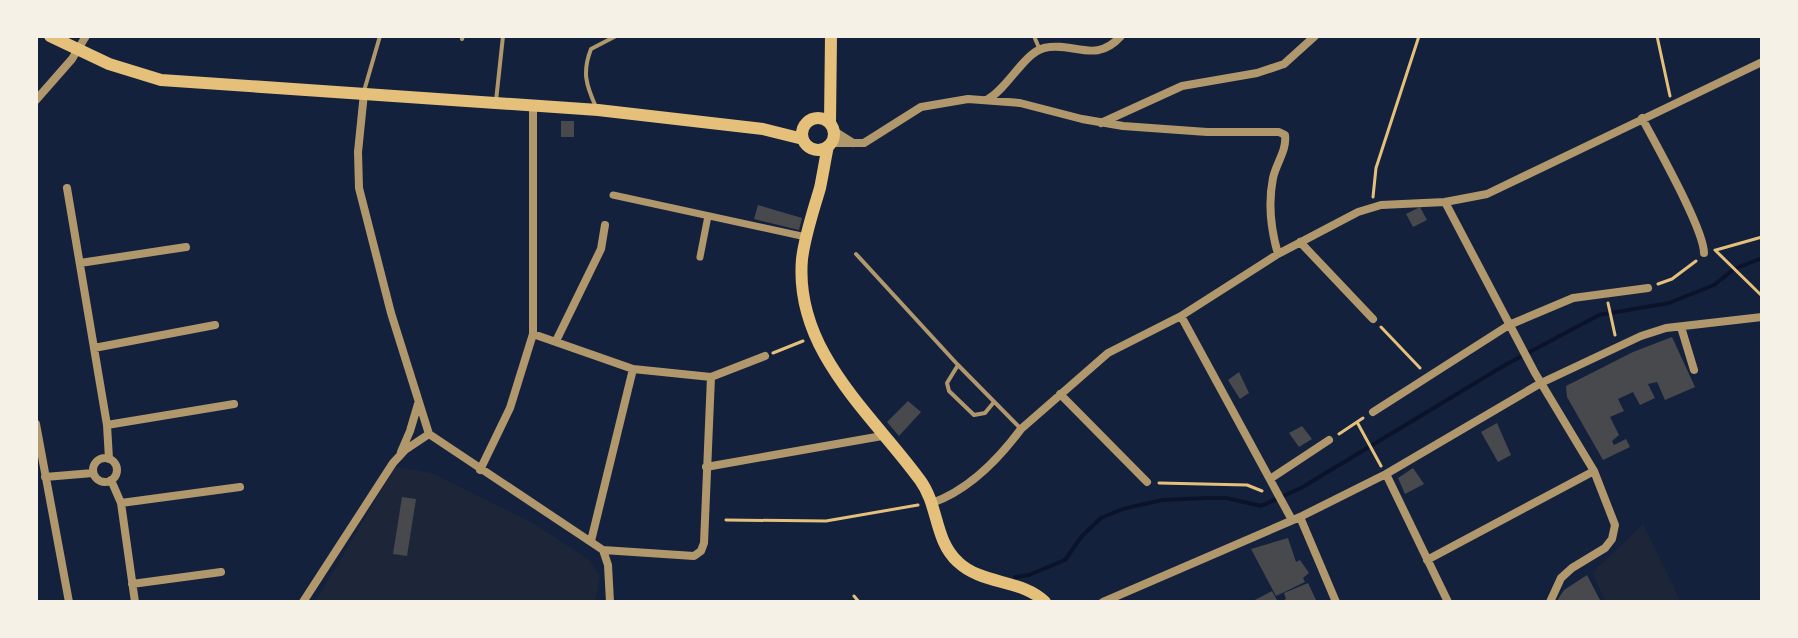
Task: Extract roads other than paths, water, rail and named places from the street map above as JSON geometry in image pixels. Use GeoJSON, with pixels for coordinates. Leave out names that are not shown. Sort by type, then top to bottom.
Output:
{"type":"FeatureCollection","features":[{"type":"Feature","properties":{"kind":"main road"},"geometry":{"type":"LineString","coordinates":[[50,36],[109,64],[161,80],[598,110],[763,129],[825,131]]}},
{"type":"Feature","properties":{"kind":"main road"},"geometry":{"type":"LineString","coordinates":[[831,36],[831,92],[823,172],[806,237],[802,276],[808,313],[836,374],[882,436],[921,481],[944,546],[960,565],[975,574],[1029,591],[1045,602]]}},
{"type":"Feature","properties":{"kind":"main road"},"geometry":{"type":"LineString","coordinates":[[763,129],[820,150],[825,131]]}},
{"type":"Feature","properties":{"kind":"main road"},"geometry":{"type":"LineString","coordinates":[[823,172],[802,131],[825,131]]}},
{"type":"Feature","properties":{"kind":"street"},"geometry":{"type":"LineString","coordinates":[[36,100],[78,51],[86,36]]}},
{"type":"Feature","properties":{"kind":"street"},"geometry":{"type":"LineString","coordinates":[[988,100],[1041,49],[1096,51],[1106,49],[1121,36]]}},
{"type":"Feature","properties":{"kind":"street"},"geometry":{"type":"LineString","coordinates":[[1100,123],[1182,86],[1257,73],[1284,64],[1315,36]]}},
{"type":"Feature","properties":{"kind":"street"},"geometry":{"type":"LineString","coordinates":[[928,503],[954,495],[964,488],[1021,429],[1108,353],[1181,316],[1300,242],[1372,208],[1400,203],[1445,202],[1487,194],[1762,62]]}},
{"type":"Feature","properties":{"kind":"street"},"geometry":{"type":"LineString","coordinates":[[364,93],[358,152],[359,188],[391,313],[429,434],[603,550],[694,556],[701,551],[704,543],[711,377]]}},
{"type":"Feature","properties":{"kind":"street"},"geometry":{"type":"LineString","coordinates":[[825,131],[854,143],[864,143],[912,112],[930,104],[959,99],[1032,106],[1100,123],[1207,132],[1282,133],[1286,140],[1271,189],[1271,216],[1278,254]]}},
{"type":"Feature","properties":{"kind":"street"},"geometry":{"type":"LineString","coordinates":[[480,470],[507,416],[533,334],[533,106]]}},
{"type":"Feature","properties":{"kind":"street"},"geometry":{"type":"LineString","coordinates":[[1642,118],[1696,227],[1704,253]]}},
{"type":"Feature","properties":{"kind":"street"},"geometry":{"type":"LineString","coordinates":[[67,188],[107,425],[109,459],[117,472],[111,480],[100,481],[93,468],[99,460],[109,459]]}},
{"type":"Feature","properties":{"kind":"street"},"geometry":{"type":"LineString","coordinates":[[613,195],[806,237]]}},
{"type":"Feature","properties":{"kind":"street"},"geometry":{"type":"LineString","coordinates":[[1445,202],[1541,383],[1594,471],[1615,525],[1612,539],[1605,548],[1561,578],[1550,602]]}},
{"type":"Feature","properties":{"kind":"street"},"geometry":{"type":"LineString","coordinates":[[700,257],[708,216]]}},
{"type":"Feature","properties":{"kind":"street"},"geometry":{"type":"LineString","coordinates":[[556,341],[601,249],[605,225]]}},
{"type":"Feature","properties":{"kind":"street"},"geometry":{"type":"LineString","coordinates":[[1300,242],[1373,319]]}},
{"type":"Feature","properties":{"kind":"street"},"geometry":{"type":"LineString","coordinates":[[80,263],[186,247]]}},
{"type":"Feature","properties":{"kind":"street"},"geometry":{"type":"LineString","coordinates":[[1373,412],[1509,325],[1573,298],[1648,288]]}},
{"type":"Feature","properties":{"kind":"street"},"geometry":{"type":"LineString","coordinates":[[1181,316],[1275,489],[1296,518],[1336,602]]}},
{"type":"Feature","properties":{"kind":"street"},"geometry":{"type":"LineString","coordinates":[[1103,602],[1296,518],[1541,383],[1641,336],[1666,328],[1762,317]]}},
{"type":"Feature","properties":{"kind":"street"},"geometry":{"type":"LineString","coordinates":[[94,348],[215,325]]}},
{"type":"Feature","properties":{"kind":"street"},"geometry":{"type":"LineString","coordinates":[[1681,327],[1694,370]]}},
{"type":"Feature","properties":{"kind":"street"},"geometry":{"type":"LineString","coordinates":[[533,334],[633,369],[711,377],[765,356]]}},
{"type":"Feature","properties":{"kind":"street"},"geometry":{"type":"LineString","coordinates":[[591,541],[633,369]]}},
{"type":"Feature","properties":{"kind":"street"},"geometry":{"type":"LineString","coordinates":[[1060,394],[1147,482]]}},
{"type":"Feature","properties":{"kind":"street"},"geometry":{"type":"LineString","coordinates":[[303,602],[399,456],[418,400]]}},
{"type":"Feature","properties":{"kind":"street"},"geometry":{"type":"LineString","coordinates":[[107,425],[234,404]]}},
{"type":"Feature","properties":{"kind":"street"},"geometry":{"type":"LineString","coordinates":[[36,424],[69,602]]}},
{"type":"Feature","properties":{"kind":"street"},"geometry":{"type":"LineString","coordinates":[[399,456],[429,434]]}},
{"type":"Feature","properties":{"kind":"street"},"geometry":{"type":"LineString","coordinates":[[706,467],[882,436]]}},
{"type":"Feature","properties":{"kind":"street"},"geometry":{"type":"LineString","coordinates":[[1270,479],[1329,440]]}},
{"type":"Feature","properties":{"kind":"street"},"geometry":{"type":"LineString","coordinates":[[1427,560],[1594,471]]}},
{"type":"Feature","properties":{"kind":"street"},"geometry":{"type":"LineString","coordinates":[[1384,472],[1448,602]]}},
{"type":"Feature","properties":{"kind":"street"},"geometry":{"type":"LineString","coordinates":[[45,477],[93,473]]}},
{"type":"Feature","properties":{"kind":"street"},"geometry":{"type":"LineString","coordinates":[[111,480],[121,503],[135,602]]}},
{"type":"Feature","properties":{"kind":"street"},"geometry":{"type":"LineString","coordinates":[[121,503],[240,487]]}},
{"type":"Feature","properties":{"kind":"street"},"geometry":{"type":"LineString","coordinates":[[603,550],[608,565],[610,602]]}},
{"type":"Feature","properties":{"kind":"street"},"geometry":{"type":"LineString","coordinates":[[132,584],[221,572]]}},
{"type":"Feature","properties":{"kind":"lane"},"geometry":{"type":"LineString","coordinates":[[364,93],[380,36]]}},
{"type":"Feature","properties":{"kind":"lane"},"geometry":{"type":"LineString","coordinates":[[496,103],[503,36]]}},
{"type":"Feature","properties":{"kind":"lane"},"geometry":{"type":"LineString","coordinates":[[598,110],[584,80],[585,63],[591,49],[616,36]]}},
{"type":"Feature","properties":{"kind":"lane"},"geometry":{"type":"LineString","coordinates":[[1034,36],[1041,49]]}},
{"type":"Feature","properties":{"kind":"lane"},"geometry":{"type":"LineString","coordinates":[[856,254],[1021,429]]}},
{"type":"Feature","properties":{"kind":"lane"},"geometry":{"type":"LineString","coordinates":[[958,365],[947,383],[949,391],[974,415],[985,413],[994,402]]}},
{"type":"Feature","properties":{"kind":"waterway"},"geometry":{"type":"LineString","coordinates":[[1015,577],[1029,575],[1065,560],[1082,536],[1101,518],[1123,509],[1162,500],[1209,498],[1226,498],[1261,506],[1301,488],[1505,365],[1599,315],[1669,303],[1714,285],[1734,269],[1762,258]]}}]}
